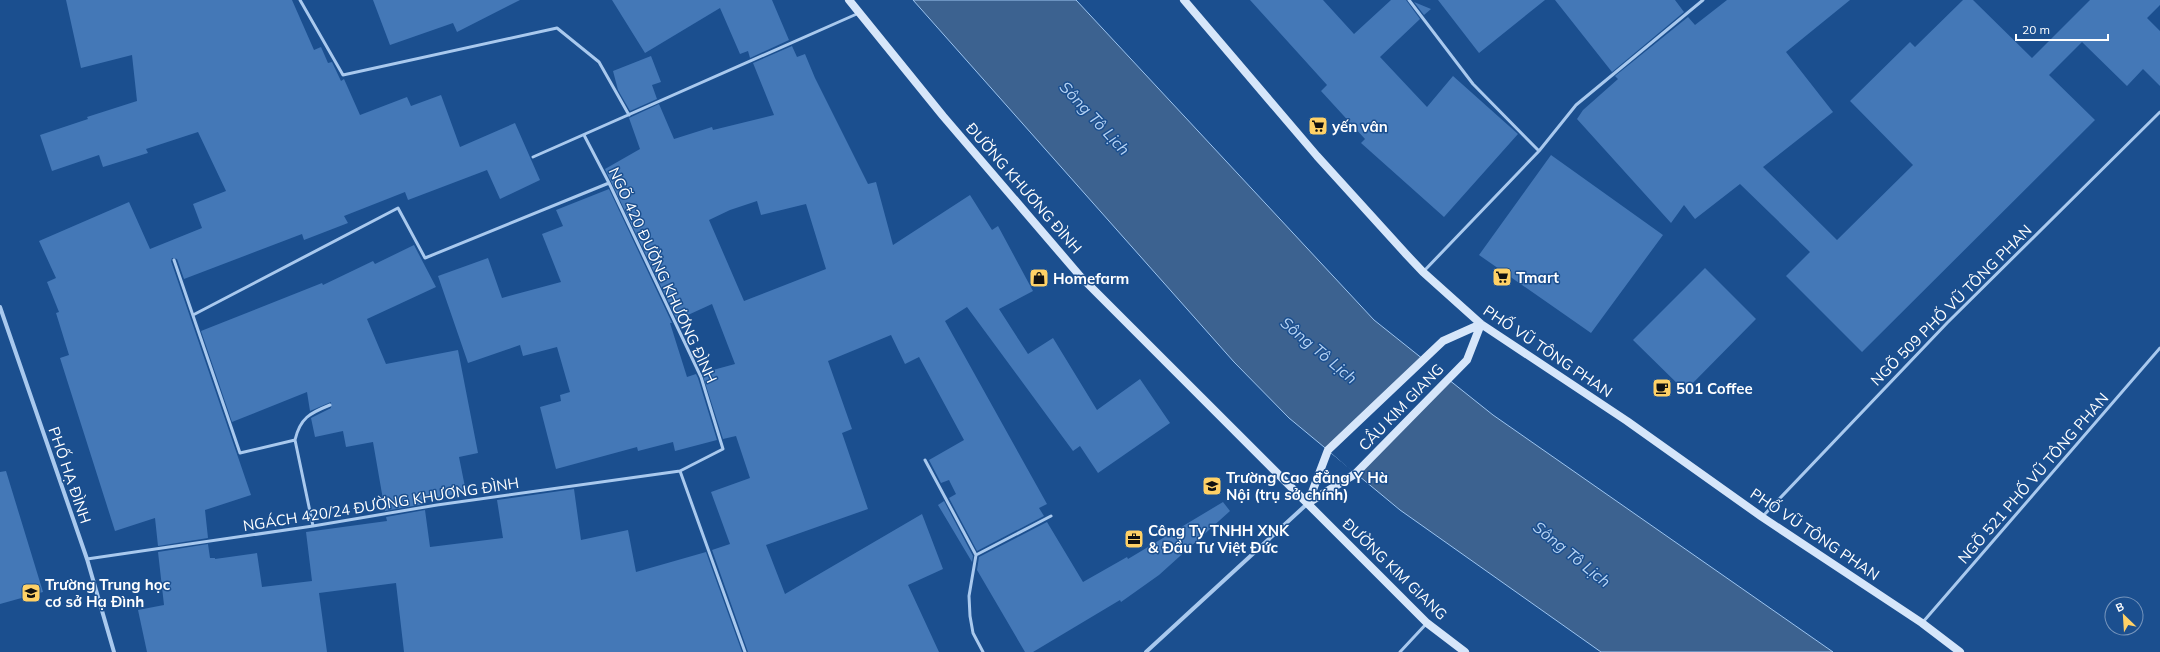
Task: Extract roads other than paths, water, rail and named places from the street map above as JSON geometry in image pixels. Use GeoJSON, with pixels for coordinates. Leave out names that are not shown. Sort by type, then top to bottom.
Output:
{"type":"FeatureCollection","features":[{"type":"Feature","properties":{"kind":"main road","name":"ĐƯỜNG KHƯƠNG ĐÌNH"},"geometry":{"type":"LineString","coordinates":[[848,0],[943,116],[1080,276],[1308,503]]}},
{"type":"Feature","properties":{"kind":"main road","name":"PHỐ VŨ TÔNG PHAN"},"geometry":{"type":"LineString","coordinates":[[1184,0],[1317,156],[1423,272],[1481,324],[1627,421],[1762,517],[1922,623],[1960,652]]}},
{"type":"Feature","properties":{"kind":"main road","name":"CẦU KIM GIANG"},"geometry":{"type":"LineString","coordinates":[[1308,503],[1328,450],[1443,341],[1481,324]]}},
{"type":"Feature","properties":{"kind":"main road","name":"CẦU KIM GIANG"},"geometry":{"type":"LineString","coordinates":[[1308,503],[1356,474],[1467,360],[1481,324]]}},
{"type":"Feature","properties":{"kind":"main road","name":"ĐƯỜNG KIM GIANG"},"geometry":{"type":"LineString","coordinates":[[1308,503],[1427,623],[1465,652]]}},
{"type":"Feature","properties":{"kind":"street","name":"PHỐ HẠ ĐÌNH"},"geometry":{"type":"LineString","coordinates":[[0,307],[86,558],[114,652]]}},
{"type":"Feature","properties":{"kind":"street"},"geometry":{"type":"LineString","coordinates":[[1146,652],[1308,503]]}},
{"type":"Feature","properties":{"kind":"lane"},"geometry":{"type":"LineString","coordinates":[[300,0],[343,75],[557,28],[600,62],[629,115]]}},
{"type":"Feature","properties":{"kind":"lane"},"geometry":{"type":"LineString","coordinates":[[1409,0],[1473,84],[1539,151]]}},
{"type":"Feature","properties":{"kind":"lane"},"geometry":{"type":"LineString","coordinates":[[1423,272],[1539,151],[1576,105],[1703,0]]}},
{"type":"Feature","properties":{"kind":"lane"},"geometry":{"type":"LineString","coordinates":[[533,157],[859,13]]}},
{"type":"Feature","properties":{"kind":"lane","name":"NGÕ 509 PHỐ VŨ TÔNG PHAN"},"geometry":{"type":"LineString","coordinates":[[1762,517],[1947,323],[2160,112]]}},
{"type":"Feature","properties":{"kind":"lane","name":"NGÕ 420 ĐƯỜNG KHƯƠNG ĐÌNH"},"geometry":{"type":"LineString","coordinates":[[584,135],[609,183],[701,377],[723,449],[680,471]]}},
{"type":"Feature","properties":{"kind":"lane"},"geometry":{"type":"LineString","coordinates":[[193,315],[398,208],[425,258],[609,183]]}},
{"type":"Feature","properties":{"kind":"lane"},"geometry":{"type":"LineString","coordinates":[[174,260],[240,453],[295,440]]}},
{"type":"Feature","properties":{"kind":"lane","name":"NGÕ 521 PHỐ VŨ TÔNG PHAN"},"geometry":{"type":"LineString","coordinates":[[1922,623],[2160,348]]}},
{"type":"Feature","properties":{"kind":"lane"},"geometry":{"type":"LineString","coordinates":[[314,526],[295,440],[298,427],[310,413],[330,405]]}},
{"type":"Feature","properties":{"kind":"lane"},"geometry":{"type":"LineString","coordinates":[[925,460],[976,555],[969,596],[970,616],[973,633],[983,652]]}},
{"type":"Feature","properties":{"kind":"lane"},"geometry":{"type":"LineString","coordinates":[[680,471],[744,652]]}},
{"type":"Feature","properties":{"kind":"lane","name":"NGÁCH 420/24 ĐƯỜNG KHƯƠNG ĐÌNH"},"geometry":{"type":"LineString","coordinates":[[86,558],[314,526],[437,505],[680,471]]}},
{"type":"Feature","properties":{"kind":"lane"},"geometry":{"type":"LineString","coordinates":[[976,555],[1051,516]]}},
{"type":"Feature","properties":{"kind":"lane"},"geometry":{"type":"LineString","coordinates":[[1400,652],[1427,623]]}},
{"type":"Feature","properties":{"kind":"water","name":"Sông Tô Lịch"},"geometry":{"type":"Polygon","coordinates":[[[913,0],[1076,0],[1374,320],[1493,415],[1833,652],[1601,652],[1400,510],[1289,418],[1234,362],[913,0]]]}},
{"type":"Feature","properties":{"kind":"place","name":"yến vân"},"geometry":{"type":"Point","coordinates":[1318,126]}},
{"type":"Feature","properties":{"kind":"place","name":"Tmart"},"geometry":{"type":"Point","coordinates":[1502,277]}},
{"type":"Feature","properties":{"kind":"place","name":"Homefarm"},"geometry":{"type":"Point","coordinates":[1039,278]}},
{"type":"Feature","properties":{"kind":"place","name":"501 Coffee"},"geometry":{"type":"Point","coordinates":[1662,388]}},
{"type":"Feature","properties":{"kind":"place","name":"Trường Cao đẳng Y Hà Nội (trụ sở chính)"},"geometry":{"type":"Point","coordinates":[1212,486]}},
{"type":"Feature","properties":{"kind":"place","name":"Công Ty TNHH XNK & Đầu Tư Việt Đức"},"geometry":{"type":"Point","coordinates":[1134,539]}},
{"type":"Feature","properties":{"kind":"place","name":"Trường Trung học cơ sở Hạ Đình"},"geometry":{"type":"Point","coordinates":[31,593]}}]}
